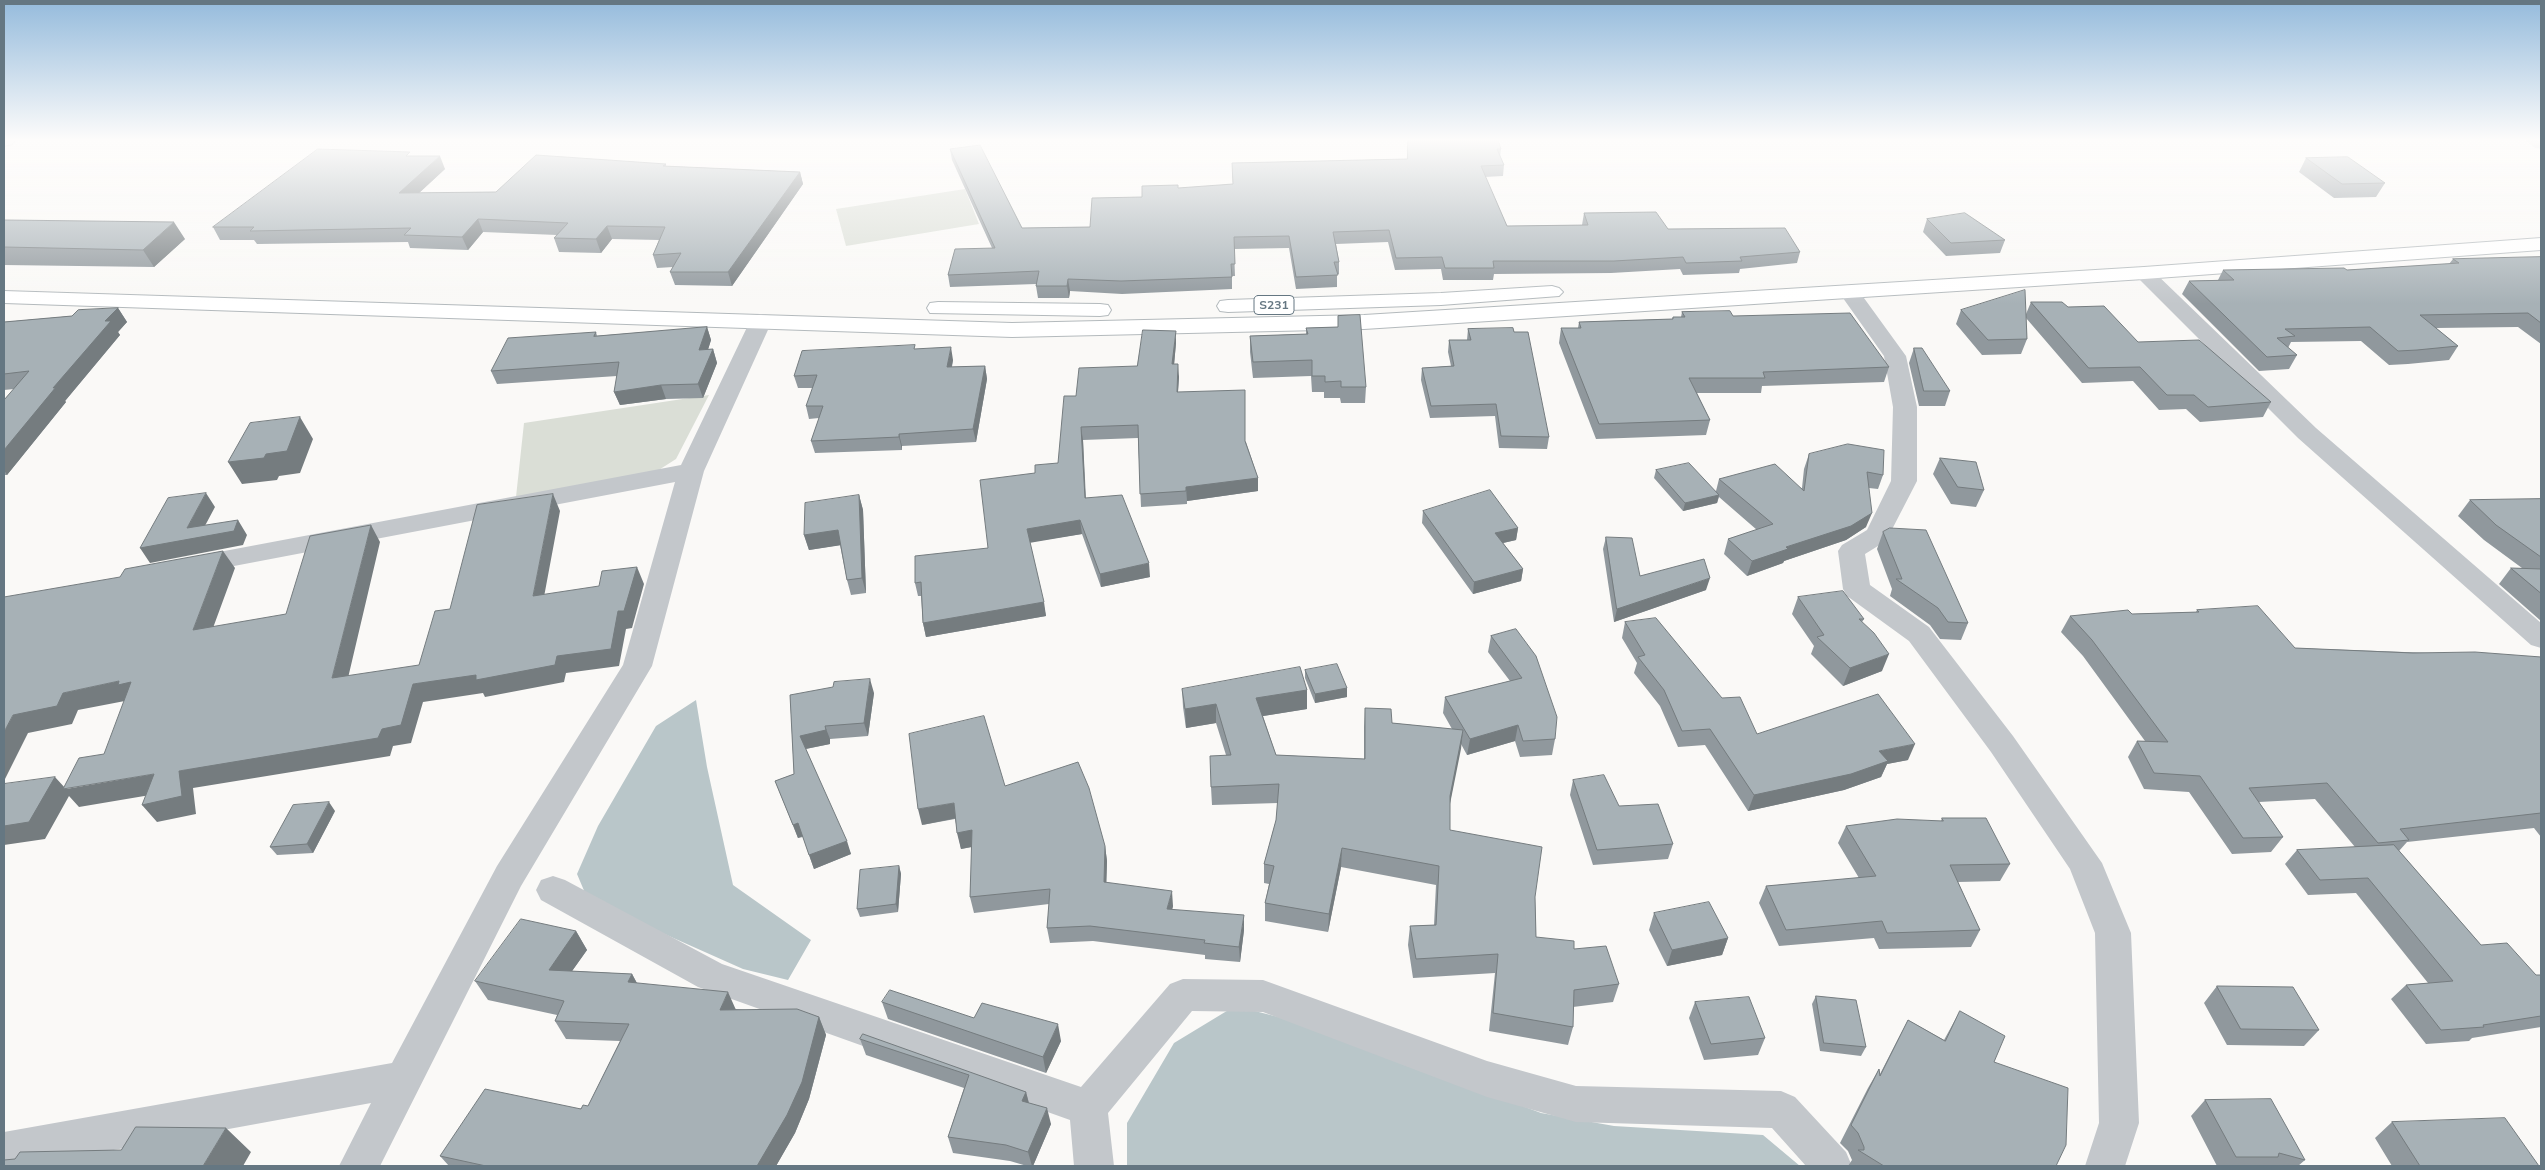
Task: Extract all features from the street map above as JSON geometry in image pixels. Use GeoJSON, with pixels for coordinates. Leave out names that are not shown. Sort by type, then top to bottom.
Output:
{"type":"FeatureCollection","features":[{"type":"Feature","properties":{"kind":"main road","name":"S231"},"geometry":{"type":"LineString","coordinates":[[4,280],[964,309],[1121,310],[1441,298],[2202,251],[2541,226]]}},
{"type":"Feature","properties":{"kind":"main road"},"geometry":{"type":"LineString","coordinates":[[4,297],[1012,330],[1364,322],[2144,273],[2541,244]]}},
{"type":"Feature","properties":{"kind":"street"},"geometry":{"type":"LineString","coordinates":[[2144,273],[2307,434],[2541,638]]}},
{"type":"Feature","properties":{"kind":"street"},"geometry":{"type":"LineString","coordinates":[[1849,291],[1895,356],[1905,407],[1904,481],[1877,535],[1851,551],[1857,589],[1919,634],[2002,744],[2085,863],[2113,933],[2119,1123],[2105,1166]]}},
{"type":"Feature","properties":{"kind":"street"},"geometry":{"type":"LineString","coordinates":[[359,1166],[509,876],[637,666],[691,471],[761,322]]}},
{"type":"Feature","properties":{"kind":"street"},"geometry":{"type":"LineString","coordinates":[[171,569],[691,471]]}},
{"type":"Feature","properties":{"kind":"street"},"geometry":{"type":"LineString","coordinates":[[553,890],[711,976],[1088,1108]]}},
{"type":"Feature","properties":{"kind":"street"},"geometry":{"type":"LineString","coordinates":[[1094,1166],[1088,1108],[1183,996],[1263,996],[1487,1079],[1576,1104],[1781,1110],[1832,1166]]}},
{"type":"Feature","properties":{"kind":"street"},"geometry":{"type":"LineString","coordinates":[[4,1151],[404,1079]]}},
{"type":"Feature","properties":{"kind":"shaded area"},"geometry":{"type":"Polygon","coordinates":[[[929,195],[967,195],[979,224],[846,246],[836,209],[929,195]]]}},
{"type":"Feature","properties":{"kind":"shaded area"},"geometry":{"type":"Polygon","coordinates":[[[709,395],[676,459],[654,473],[516,497],[524,423],[709,395]]]}},
{"type":"Feature","properties":{"kind":"shaded area"},"geometry":{"type":"Polygon","coordinates":[[[696,700],[707,767],[733,885],[811,940],[788,980],[743,969],[588,900],[577,874],[598,826],[656,726],[696,700]]]}},
{"type":"Feature","properties":{"kind":"shaded area"},"geometry":{"type":"Polygon","coordinates":[[[1235,1006],[1306,1024],[1541,1113],[1614,1126],[1763,1135],[1800,1166],[1127,1166],[1127,1123],[1174,1043],[1235,1006]]]}},
{"type":"Feature","properties":{"kind":"building"},"geometry":{"type":"Polygon","coordinates":[[[257,195],[784,195],[728,272],[670,272],[681,253],[653,255],[665,227],[607,226],[596,239],[554,238],[568,223],[478,219],[462,237],[404,235],[411,228],[250,231],[254,227],[213,227],[257,195]]]}},
{"type":"Feature","properties":{"kind":"building"},"geometry":{"type":"Polygon","coordinates":[[[971,195],[1005,195],[1022,228],[1090,227],[1092,198],[1142,197],[1142,195],[1493,195],[1507,226],[1588,225],[1584,213],[1656,212],[1668,229],[1785,228],[1800,252],[1740,257],[1742,261],[1686,263],[1683,257],[1614,261],[1493,261],[1494,268],[1445,268],[1442,257],[1396,258],[1389,230],[1333,232],[1339,262],[1334,262],[1338,275],[1296,277],[1289,236],[1234,237],[1235,264],[1231,264],[1232,277],[1121,281],[1068,279],[1067,286],[1036,286],[1039,271],[948,275],[955,249],[995,248],[971,195]]]}},
{"type":"Feature","properties":{"kind":"building"},"geometry":{"type":"Polygon","coordinates":[[[1965,213],[2005,240],[1951,243],[1927,219],[1965,213]]]}},
{"type":"Feature","properties":{"kind":"building"},"geometry":{"type":"Polygon","coordinates":[[[4,220],[174,222],[143,250],[4,247],[4,220]]]}},
{"type":"Feature","properties":{"kind":"building"},"geometry":{"type":"Polygon","coordinates":[[[2541,257],[2541,323],[2528,313],[2420,315],[2458,346],[2417,350],[2398,351],[2370,327],[2285,329],[2295,336],[2277,338],[2297,355],[2267,357],[2189,281],[2234,280],[2223,270],[2344,268],[2347,270],[2459,263],[2453,259],[2541,257]]]}},
{"type":"Feature","properties":{"kind":"building"},"geometry":{"type":"Polygon","coordinates":[[[2025,290],[2027,339],[1988,340],[1961,310],[2025,290]]]}},
{"type":"Feature","properties":{"kind":"building"},"geometry":{"type":"Polygon","coordinates":[[[2031,302],[2062,302],[2068,307],[2104,306],[2138,342],[2199,340],[2271,402],[2208,407],[2194,395],[2167,395],[2140,367],[2089,368],[2031,302]]]}},
{"type":"Feature","properties":{"kind":"building"},"geometry":{"type":"Polygon","coordinates":[[[118,308],[105,321],[111,321],[53,388],[56,387],[4,450],[4,400],[29,371],[4,374],[4,322],[72,316],[78,310],[118,308]]]}},
{"type":"Feature","properties":{"kind":"building"},"geometry":{"type":"Polygon","coordinates":[[[1730,311],[1733,316],[1850,313],[1889,367],[1763,372],[1765,378],[1689,378],[1710,420],[1599,424],[1561,328],[1581,328],[1579,322],[1673,319],[1673,317],[1685,317],[1682,312],[1730,311]]]}},
{"type":"Feature","properties":{"kind":"building"},"geometry":{"type":"Polygon","coordinates":[[[1360,315],[1366,387],[1341,387],[1341,381],[1325,382],[1325,376],[1312,376],[1312,360],[1253,362],[1250,336],[1308,334],[1306,328],[1338,327],[1338,316],[1360,315]]]}},
{"type":"Feature","properties":{"kind":"building"},"geometry":{"type":"Polygon","coordinates":[[[707,327],[699,350],[713,349],[698,384],[661,385],[614,392],[619,362],[491,371],[508,338],[596,332],[594,336],[707,327]]]}},
{"type":"Feature","properties":{"kind":"building"},"geometry":{"type":"Polygon","coordinates":[[[1513,328],[1514,332],[1528,332],[1549,437],[1501,436],[1496,404],[1431,406],[1422,368],[1454,366],[1449,340],[1471,340],[1468,329],[1513,328]]]}},
{"type":"Feature","properties":{"kind":"building"},"geometry":{"type":"Polygon","coordinates":[[[1143,330],[1176,331],[1172,364],[1178,364],[1177,392],[1245,390],[1245,441],[1258,478],[1186,487],[1186,491],[1140,494],[1138,425],[1081,427],[1085,498],[1122,495],[1149,563],[1100,574],[1080,520],[1027,529],[1044,602],[923,623],[921,582],[915,583],[915,556],[988,548],[980,480],[1035,473],[1035,465],[1058,463],[1064,396],[1076,396],[1079,368],[1137,366],[1143,330]]]}},
{"type":"Feature","properties":{"kind":"building"},"geometry":{"type":"Polygon","coordinates":[[[915,345],[914,349],[951,347],[947,367],[985,366],[973,429],[899,434],[899,437],[811,441],[823,406],[806,406],[817,375],[794,376],[802,351],[915,345]]]}},
{"type":"Feature","properties":{"kind":"building"},"geometry":{"type":"Polygon","coordinates":[[[1914,348],[1922,348],[1950,391],[1924,391],[1914,348]]]}},
{"type":"Feature","properties":{"kind":"building"},"geometry":{"type":"Polygon","coordinates":[[[300,417],[287,451],[266,454],[264,458],[228,462],[250,423],[300,417]]]}},
{"type":"Feature","properties":{"kind":"building"},"geometry":{"type":"Polygon","coordinates":[[[1848,444],[1884,450],[1883,475],[1867,472],[1872,513],[1851,526],[1786,547],[1788,549],[1752,561],[1728,539],[1773,524],[1719,479],[1775,464],[1804,491],[1809,454],[1848,444]]]}},
{"type":"Feature","properties":{"kind":"building"},"geometry":{"type":"Polygon","coordinates":[[[1940,458],[1976,462],[1984,490],[1958,487],[1940,458]]]}},
{"type":"Feature","properties":{"kind":"building"},"geometry":{"type":"Polygon","coordinates":[[[1689,463],[1719,495],[1685,503],[1656,470],[1689,463]]]}},
{"type":"Feature","properties":{"kind":"building"},"geometry":{"type":"Polygon","coordinates":[[[1490,490],[1518,528],[1495,533],[1523,569],[1474,582],[1423,511],[1490,490]]]}},
{"type":"Feature","properties":{"kind":"building"},"geometry":{"type":"Polygon","coordinates":[[[206,493],[187,528],[238,520],[234,531],[140,548],[168,498],[206,493]]]}},
{"type":"Feature","properties":{"kind":"building"},"geometry":{"type":"Polygon","coordinates":[[[553,494],[533,596],[599,586],[602,571],[637,567],[624,611],[618,611],[611,649],[557,656],[555,665],[476,680],[476,675],[413,684],[401,725],[382,729],[378,738],[179,771],[182,796],[142,805],[154,774],[63,789],[79,758],[104,754],[131,682],[118,685],[119,681],[63,693],[57,706],[13,715],[4,732],[4,597],[120,577],[125,569],[223,551],[193,630],[286,614],[310,536],[371,525],[332,678],[419,665],[435,611],[450,609],[477,505],[553,494]]]}},
{"type":"Feature","properties":{"kind":"building"},"geometry":{"type":"Polygon","coordinates":[[[859,495],[862,578],[847,580],[838,530],[804,535],[805,503],[859,495]]]}},
{"type":"Feature","properties":{"kind":"building"},"geometry":{"type":"Polygon","coordinates":[[[2541,499],[2541,557],[2496,525],[2470,500],[2541,499]]]}},
{"type":"Feature","properties":{"kind":"building"},"geometry":{"type":"Polygon","coordinates":[[[1890,528],[1926,530],[1968,623],[1948,622],[1938,608],[1896,579],[1902,579],[1883,532],[1890,528]]]}},
{"type":"Feature","properties":{"kind":"building"},"geometry":{"type":"Polygon","coordinates":[[[1606,537],[1632,538],[1640,576],[1704,559],[1710,578],[1617,609],[1606,537]]]}},
{"type":"Feature","properties":{"kind":"building"},"geometry":{"type":"Polygon","coordinates":[[[2511,568],[2541,569],[2541,593],[2511,568]]]}},
{"type":"Feature","properties":{"kind":"building"},"geometry":{"type":"Polygon","coordinates":[[[1843,591],[1864,619],[1859,619],[1874,633],[1889,654],[1850,668],[1817,637],[1824,635],[1798,597],[1843,591]]]}},
{"type":"Feature","properties":{"kind":"building"},"geometry":{"type":"Polygon","coordinates":[[[2258,606],[2295,648],[2413,653],[2475,652],[2541,657],[2541,813],[2400,829],[2409,840],[2378,843],[2327,783],[2249,788],[2283,837],[2243,838],[2200,776],[2154,773],[2137,741],[2168,742],[2092,640],[2070,616],[2128,610],[2132,614],[2199,612],[2197,610],[2258,606]]]}},
{"type":"Feature","properties":{"kind":"building"},"geometry":{"type":"Polygon","coordinates":[[[1656,618],[1722,698],[1740,697],[1757,734],[1878,694],[1915,744],[1879,751],[1888,761],[1851,774],[1754,795],[1710,729],[1682,731],[1664,690],[1638,657],[1645,655],[1625,622],[1656,618]]]}},
{"type":"Feature","properties":{"kind":"building"},"geometry":{"type":"Polygon","coordinates":[[[1516,629],[1536,656],[1557,717],[1555,739],[1523,741],[1518,725],[1470,739],[1445,697],[1522,678],[1491,636],[1516,629]]]}},
{"type":"Feature","properties":{"kind":"building"},"geometry":{"type":"Polygon","coordinates":[[[1337,664],[1347,688],[1315,694],[1305,670],[1337,664]]]}},
{"type":"Feature","properties":{"kind":"building"},"geometry":{"type":"Polygon","coordinates":[[[1300,667],[1307,690],[1256,698],[1276,755],[1365,759],[1365,708],[1391,709],[1392,723],[1463,730],[1450,796],[1450,830],[1542,847],[1535,897],[1536,937],[1574,941],[1574,949],[1606,946],[1619,984],[1574,990],[1573,1027],[1493,1013],[1498,954],[1416,959],[1410,926],[1436,925],[1439,866],[1342,848],[1329,914],[1265,903],[1274,866],[1264,864],[1276,820],[1279,784],[1211,787],[1210,756],[1231,755],[1216,704],[1185,709],[1182,689],[1300,667]]]}},
{"type":"Feature","properties":{"kind":"building"},"geometry":{"type":"Polygon","coordinates":[[[870,679],[864,723],[825,726],[826,730],[800,736],[847,841],[809,855],[798,823],[793,825],[775,781],[794,774],[790,695],[833,687],[834,682],[870,679]]]}},
{"type":"Feature","properties":{"kind":"building"},"geometry":{"type":"Polygon","coordinates":[[[984,716],[1005,786],[1078,762],[1089,788],[1105,846],[1104,882],[1172,891],[1167,909],[1244,915],[1239,947],[1204,943],[1205,940],[1090,926],[1047,928],[1050,889],[970,897],[972,830],[957,833],[954,803],[918,809],[909,734],[984,716]]]}},
{"type":"Feature","properties":{"kind":"building"},"geometry":{"type":"Polygon","coordinates":[[[1604,775],[1619,806],[1658,804],[1673,844],[1597,850],[1573,780],[1604,775]]]}},
{"type":"Feature","properties":{"kind":"building"},"geometry":{"type":"Polygon","coordinates":[[[55,777],[29,822],[4,826],[4,784],[55,777]]]}},
{"type":"Feature","properties":{"kind":"building"},"geometry":{"type":"Polygon","coordinates":[[[329,802],[307,844],[270,847],[293,805],[329,802]]]}},
{"type":"Feature","properties":{"kind":"building"},"geometry":{"type":"Polygon","coordinates":[[[1942,818],[1986,818],[2010,864],[1950,865],[1980,930],[1887,933],[1882,921],[1786,930],[1766,886],[1876,876],[1846,826],[1897,819],[1943,821],[1942,818]]]}},
{"type":"Feature","properties":{"kind":"building"},"geometry":{"type":"Polygon","coordinates":[[[2394,845],[2481,945],[2507,943],[2536,975],[2541,975],[2541,1016],[2483,1025],[2484,1027],[2441,1030],[2406,985],[2453,981],[2368,878],[2320,880],[2297,850],[2394,845]]]}},
{"type":"Feature","properties":{"kind":"building"},"geometry":{"type":"Polygon","coordinates":[[[899,866],[896,904],[857,909],[860,870],[899,866]]]}},
{"type":"Feature","properties":{"kind":"building"},"geometry":{"type":"Polygon","coordinates":[[[1709,902],[1728,938],[1672,950],[1654,913],[1709,902]]]}},
{"type":"Feature","properties":{"kind":"building"},"geometry":{"type":"Polygon","coordinates":[[[521,919],[576,931],[549,970],[632,974],[628,982],[728,992],[720,1010],[797,1009],[819,1017],[802,1082],[787,1115],[757,1166],[486,1166],[440,1156],[485,1089],[581,1109],[583,1105],[588,1106],[629,1024],[555,1021],[564,1001],[475,981],[521,919]]]}},
{"type":"Feature","properties":{"kind":"building"},"geometry":{"type":"Polygon","coordinates":[[[2217,986],[2293,987],[2319,1030],[2241,1029],[2217,986]]]}},
{"type":"Feature","properties":{"kind":"building"},"geometry":{"type":"Polygon","coordinates":[[[890,990],[974,1018],[982,1003],[1058,1024],[1043,1057],[882,1002],[890,990]]]}},
{"type":"Feature","properties":{"kind":"building"},"geometry":{"type":"Polygon","coordinates":[[[1816,996],[1856,1000],[1866,1047],[1824,1043],[1816,996]]]}},
{"type":"Feature","properties":{"kind":"building"},"geometry":{"type":"Polygon","coordinates":[[[1749,997],[1765,1038],[1711,1044],[1695,1002],[1749,997]]]}},
{"type":"Feature","properties":{"kind":"building"},"geometry":{"type":"Polygon","coordinates":[[[1960,1011],[2005,1036],[1994,1062],[2068,1088],[2066,1145],[2056,1166],[1884,1166],[1858,1150],[1864,1150],[1864,1147],[1858,1133],[1851,1125],[1879,1069],[1880,1076],[1908,1020],[1945,1041],[1960,1011]]]}},
{"type":"Feature","properties":{"kind":"building"},"geometry":{"type":"Polygon","coordinates":[[[863,1034],[1026,1092],[1022,1101],[1047,1108],[1028,1152],[1006,1145],[948,1137],[969,1075],[860,1039],[863,1034]]]}},
{"type":"Feature","properties":{"kind":"building"},"geometry":{"type":"Polygon","coordinates":[[[2271,1099],[2305,1160],[2279,1153],[2278,1157],[2236,1157],[2205,1100],[2271,1099]]]}},
{"type":"Feature","properties":{"kind":"building"},"geometry":{"type":"Polygon","coordinates":[[[2505,1118],[2539,1166],[2420,1166],[2392,1122],[2505,1118]]]}},
{"type":"Feature","properties":{"kind":"building"},"geometry":{"type":"Polygon","coordinates":[[[136,1127],[226,1128],[203,1166],[4,1166],[4,1160],[15,1159],[20,1152],[121,1150],[136,1127]]]}}]}
